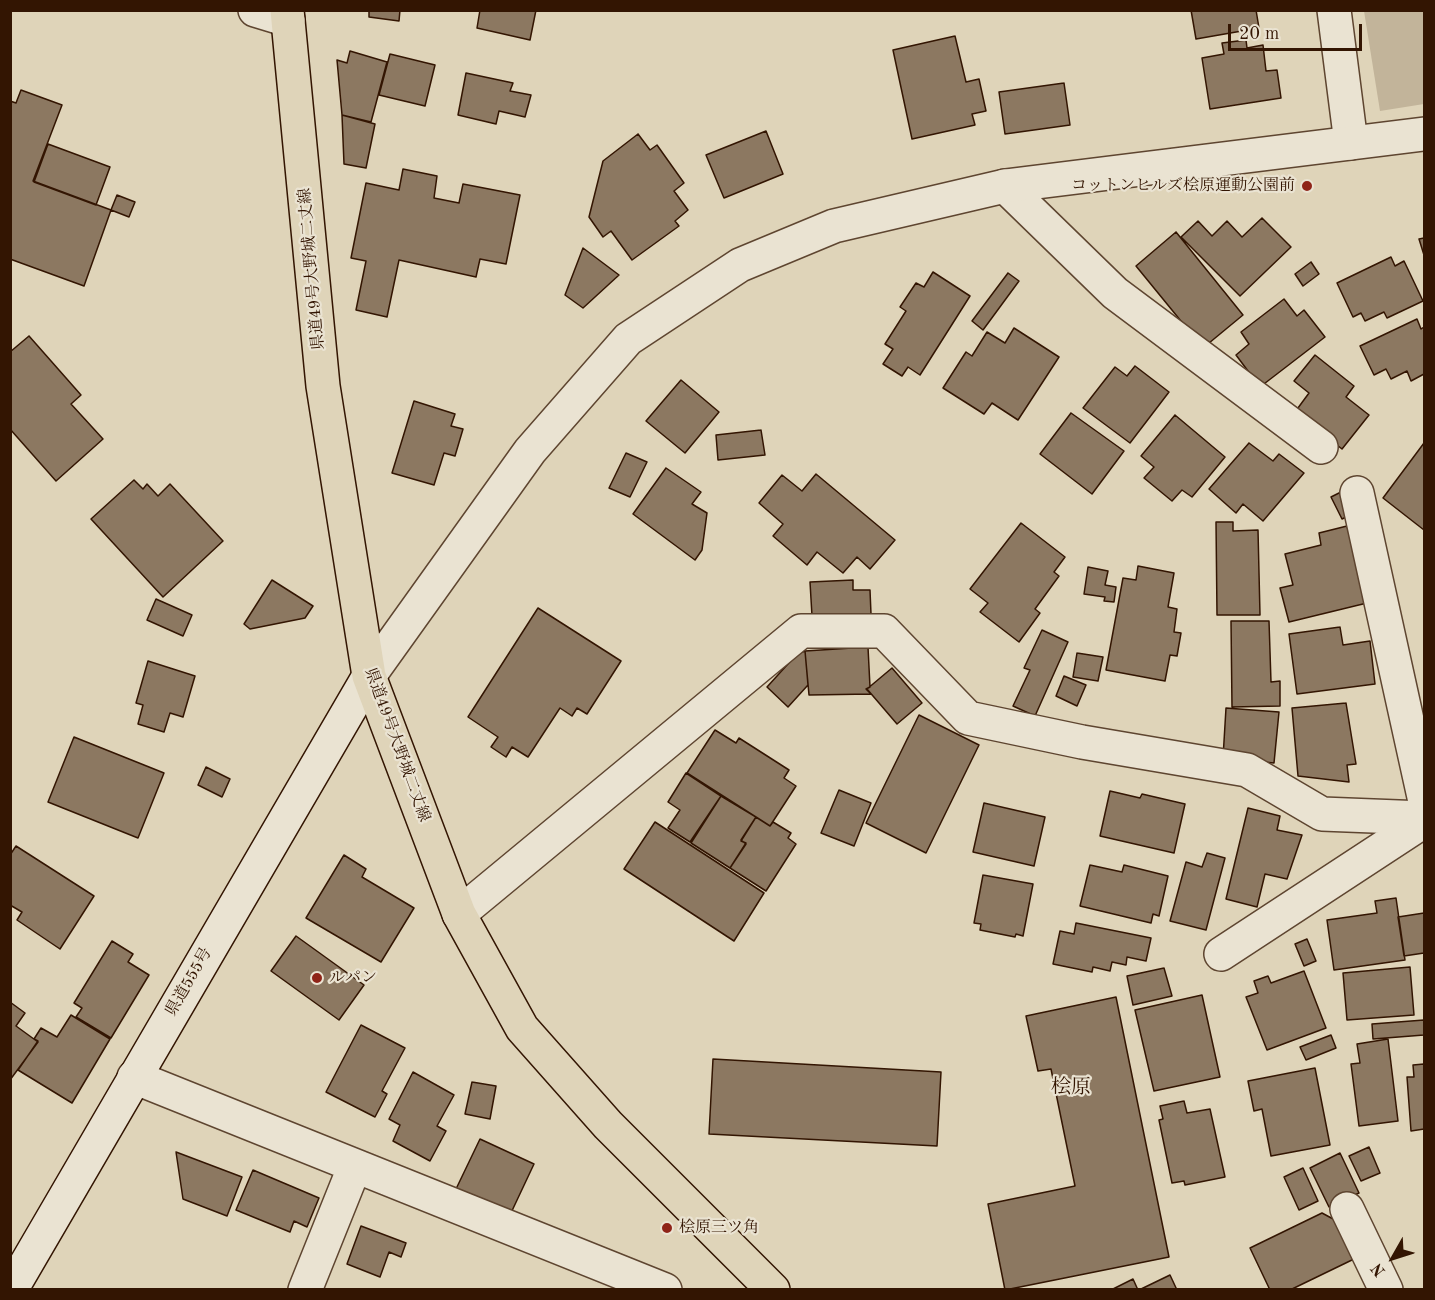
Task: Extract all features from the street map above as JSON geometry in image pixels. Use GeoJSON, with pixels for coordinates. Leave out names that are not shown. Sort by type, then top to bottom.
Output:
{"type":"FeatureCollection","features":[{"type":"Feature","properties":{"kind":"main road","name":"県道49号大野城二丈線"},"geometry":{"type":"LineString","coordinates":[[287,15],[323,386],[369,675],[459,914],[522,1028],[608,1125],[773,1290]]}},
{"type":"Feature","properties":{"kind":"street"},"geometry":{"type":"LineString","coordinates":[[255,10],[287,15]]}},
{"type":"Feature","properties":{"kind":"street"},"geometry":{"type":"LineString","coordinates":[[1334,10],[1351,143]]}},
{"type":"Feature","properties":{"kind":"street","name":"県道555号"},"geometry":{"type":"LineString","coordinates":[[11,1290],[369,675],[530,451],[628,339],[740,265],[834,226],[1005,186],[1425,134]]}},
{"type":"Feature","properties":{"kind":"street"},"geometry":{"type":"LineString","coordinates":[[1005,186],[1115,293],[1321,447]]}},
{"type":"Feature","properties":{"kind":"street"},"geometry":{"type":"LineString","coordinates":[[1357,494],[1425,797]]}},
{"type":"Feature","properties":{"kind":"street"},"geometry":{"type":"LineString","coordinates":[[459,914],[801,631],[884,631],[968,718],[1082,742],[1247,770],[1322,814],[1425,819]]}},
{"type":"Feature","properties":{"kind":"street"},"geometry":{"type":"LineString","coordinates":[[1221,954],[1425,819]]}},
{"type":"Feature","properties":{"kind":"street"},"geometry":{"type":"LineString","coordinates":[[134,1077],[354,1168],[664,1290]]}},
{"type":"Feature","properties":{"kind":"street"},"geometry":{"type":"LineString","coordinates":[[305,1290],[354,1168]]}},
{"type":"Feature","properties":{"kind":"street"},"geometry":{"type":"LineString","coordinates":[[1347,1209],[1386,1290]]}},
{"type":"Feature","properties":{"kind":"shaded area"},"geometry":{"type":"Polygon","coordinates":[[[1364,11],[1424,11],[1424,104],[1380,111],[1364,11]]]}},
{"type":"Feature","properties":{"kind":"building"},"geometry":{"type":"Polygon","coordinates":[[[369,10],[400,10],[399,21],[369,17],[369,10]]]}},
{"type":"Feature","properties":{"kind":"building"},"geometry":{"type":"Polygon","coordinates":[[[480,10],[536,10],[530,40],[477,28],[480,10]]]}},
{"type":"Feature","properties":{"kind":"building"},"geometry":{"type":"Polygon","coordinates":[[[1191,10],[1256,10],[1259,28],[1196,39],[1191,10]]]}},
{"type":"Feature","properties":{"kind":"building"},"geometry":{"type":"Polygon","coordinates":[[[955,36],[966,82],[979,79],[986,111],[972,114],[975,125],[912,139],[893,50],[955,36]]]}},
{"type":"Feature","properties":{"kind":"building"},"geometry":{"type":"Polygon","coordinates":[[[1246,40],[1247,48],[1263,45],[1266,71],[1277,70],[1281,98],[1210,109],[1202,58],[1224,54],[1222,43],[1246,40]]]}},
{"type":"Feature","properties":{"kind":"building"},"geometry":{"type":"Polygon","coordinates":[[[350,51],[387,62],[371,122],[342,115],[337,60],[347,63],[350,51]]]}},
{"type":"Feature","properties":{"kind":"building"},"geometry":{"type":"Polygon","coordinates":[[[390,54],[435,65],[425,106],[379,95],[390,54]]]}},
{"type":"Feature","properties":{"kind":"building"},"geometry":{"type":"Polygon","coordinates":[[[466,73],[513,83],[510,91],[531,95],[525,117],[499,111],[496,124],[458,115],[466,73]]]}},
{"type":"Feature","properties":{"kind":"building"},"geometry":{"type":"Polygon","coordinates":[[[1064,83],[1070,125],[1005,134],[999,92],[1064,83]]]}},
{"type":"Feature","properties":{"kind":"building"},"geometry":{"type":"Polygon","coordinates":[[[21,90],[62,105],[33,181],[111,210],[84,286],[10,259],[10,101],[16,103],[21,90]]]}},
{"type":"Feature","properties":{"kind":"building"},"geometry":{"type":"Polygon","coordinates":[[[342,115],[375,124],[366,168],[344,164],[342,115]]]}},
{"type":"Feature","properties":{"kind":"building"},"geometry":{"type":"Polygon","coordinates":[[[766,131],[783,174],[724,198],[706,155],[766,131]]]}},
{"type":"Feature","properties":{"kind":"building"},"geometry":{"type":"Polygon","coordinates":[[[638,134],[650,150],[657,145],[684,183],[674,191],[688,210],[675,221],[679,226],[632,260],[611,231],[603,237],[589,217],[603,161],[638,134]]]}},
{"type":"Feature","properties":{"kind":"building"},"geometry":{"type":"Polygon","coordinates":[[[48,144],[110,167],[96,205],[34,182],[48,144]]]}},
{"type":"Feature","properties":{"kind":"building"},"geometry":{"type":"Polygon","coordinates":[[[403,169],[437,176],[434,198],[459,203],[463,184],[520,195],[506,264],[480,259],[476,277],[399,260],[387,317],[356,310],[366,261],[351,258],[366,183],[399,190],[403,169]]]}},
{"type":"Feature","properties":{"kind":"building"},"geometry":{"type":"Polygon","coordinates":[[[117,195],[135,202],[129,217],[111,210],[117,195]]]}},
{"type":"Feature","properties":{"kind":"building"},"geometry":{"type":"Polygon","coordinates":[[[1262,218],[1291,247],[1240,296],[1181,237],[1198,221],[1212,236],[1227,221],[1242,237],[1262,218]]]}},
{"type":"Feature","properties":{"kind":"building"},"geometry":{"type":"Polygon","coordinates":[[[1176,232],[1243,315],[1203,348],[1136,266],[1176,232]]]}},
{"type":"Feature","properties":{"kind":"building"},"geometry":{"type":"Polygon","coordinates":[[[1424,238],[1424,255],[1419,239],[1424,238]]]}},
{"type":"Feature","properties":{"kind":"building"},"geometry":{"type":"Polygon","coordinates":[[[583,248],[619,275],[583,308],[565,295],[583,248]]]}},
{"type":"Feature","properties":{"kind":"building"},"geometry":{"type":"Polygon","coordinates":[[[1391,257],[1395,266],[1404,261],[1423,301],[1387,318],[1384,312],[1365,321],[1361,313],[1353,317],[1337,283],[1391,257]]]}},
{"type":"Feature","properties":{"kind":"building"},"geometry":{"type":"Polygon","coordinates":[[[1311,262],[1319,274],[1303,286],[1295,274],[1311,262]]]}},
{"type":"Feature","properties":{"kind":"building"},"geometry":{"type":"Polygon","coordinates":[[[933,272],[970,296],[920,375],[908,367],[902,376],[883,364],[893,349],[885,344],[906,311],[900,307],[916,283],[924,287],[933,272]]]}},
{"type":"Feature","properties":{"kind":"building"},"geometry":{"type":"Polygon","coordinates":[[[1008,273],[1019,281],[983,330],[972,321],[1008,273]]]}},
{"type":"Feature","properties":{"kind":"building"},"geometry":{"type":"Polygon","coordinates":[[[1284,299],[1297,316],[1304,310],[1325,337],[1260,387],[1236,355],[1249,344],[1241,332],[1284,299]]]}},
{"type":"Feature","properties":{"kind":"building"},"geometry":{"type":"Polygon","coordinates":[[[1417,319],[1421,329],[1424,327],[1424,374],[1411,381],[1407,371],[1391,379],[1386,369],[1374,375],[1360,346],[1417,319]]]}},
{"type":"Feature","properties":{"kind":"building"},"geometry":{"type":"Polygon","coordinates":[[[1014,328],[1059,357],[1018,420],[992,403],[984,414],[943,388],[966,352],[972,356],[987,332],[1005,343],[1014,328]]]}},
{"type":"Feature","properties":{"kind":"building"},"geometry":{"type":"Polygon","coordinates":[[[29,336],[81,395],[71,404],[103,439],[56,481],[10,429],[10,352],[29,336]]]}},
{"type":"Feature","properties":{"kind":"building"},"geometry":{"type":"Polygon","coordinates":[[[1315,355],[1354,386],[1346,397],[1369,415],[1342,449],[1295,412],[1309,393],[1294,381],[1315,355]]]}},
{"type":"Feature","properties":{"kind":"building"},"geometry":{"type":"Polygon","coordinates":[[[1135,366],[1169,392],[1130,443],[1083,408],[1115,367],[1127,376],[1135,366]]]}},
{"type":"Feature","properties":{"kind":"building"},"geometry":{"type":"Polygon","coordinates":[[[681,380],[719,412],[685,453],[646,421],[681,380]]]}},
{"type":"Feature","properties":{"kind":"building"},"geometry":{"type":"Polygon","coordinates":[[[414,401],[455,414],[451,426],[463,429],[455,456],[444,453],[434,485],[392,473],[414,401]]]}},
{"type":"Feature","properties":{"kind":"building"},"geometry":{"type":"Polygon","coordinates":[[[1071,413],[1124,451],[1092,494],[1040,454],[1071,413]]]}},
{"type":"Feature","properties":{"kind":"building"},"geometry":{"type":"Polygon","coordinates":[[[1175,415],[1225,457],[1192,497],[1182,490],[1172,501],[1144,478],[1154,467],[1141,456],[1175,415]]]}},
{"type":"Feature","properties":{"kind":"building"},"geometry":{"type":"Polygon","coordinates":[[[761,430],[765,455],[718,460],[716,435],[761,430]]]}},
{"type":"Feature","properties":{"kind":"building"},"geometry":{"type":"Polygon","coordinates":[[[1249,443],[1273,461],[1279,454],[1304,473],[1263,521],[1243,504],[1236,513],[1209,489],[1249,443]]]}},
{"type":"Feature","properties":{"kind":"building"},"geometry":{"type":"Polygon","coordinates":[[[1424,443],[1424,530],[1383,498],[1424,443]]]}},
{"type":"Feature","properties":{"kind":"building"},"geometry":{"type":"Polygon","coordinates":[[[626,453],[647,462],[630,497],[609,488],[626,453]]]}},
{"type":"Feature","properties":{"kind":"building"},"geometry":{"type":"Polygon","coordinates":[[[666,468],[701,492],[692,504],[707,513],[702,550],[695,560],[633,514],[666,468]]]}},
{"type":"Feature","properties":{"kind":"building"},"geometry":{"type":"Polygon","coordinates":[[[816,474],[895,540],[870,569],[857,557],[843,573],[817,552],[807,565],[773,536],[783,524],[759,503],[782,475],[802,491],[816,474]]]}},
{"type":"Feature","properties":{"kind":"building"},"geometry":{"type":"Polygon","coordinates":[[[134,480],[143,489],[147,484],[158,496],[170,484],[223,541],[163,597],[91,519],[134,480]]]}},
{"type":"Feature","properties":{"kind":"building"},"geometry":{"type":"Polygon","coordinates":[[[1347,489],[1357,512],[1342,519],[1331,497],[1347,489]]]}},
{"type":"Feature","properties":{"kind":"building"},"geometry":{"type":"Polygon","coordinates":[[[1216,522],[1233,522],[1233,531],[1258,530],[1260,615],[1217,615],[1216,522]]]}},
{"type":"Feature","properties":{"kind":"building"},"geometry":{"type":"Polygon","coordinates":[[[1021,523],[1065,557],[1054,572],[1059,576],[1035,609],[1040,613],[1019,642],[980,612],[988,603],[970,589],[1021,523]]]}},
{"type":"Feature","properties":{"kind":"building"},"geometry":{"type":"Polygon","coordinates":[[[1347,526],[1367,603],[1289,622],[1280,588],[1293,585],[1285,554],[1321,545],[1319,533],[1347,526]]]}},
{"type":"Feature","properties":{"kind":"building"},"geometry":{"type":"Polygon","coordinates":[[[1138,566],[1174,573],[1168,607],[1177,609],[1174,632],[1181,633],[1177,656],[1170,655],[1165,681],[1106,670],[1123,578],[1136,580],[1138,566]]]}},
{"type":"Feature","properties":{"kind":"building"},"geometry":{"type":"Polygon","coordinates":[[[1088,567],[1108,571],[1105,585],[1116,587],[1114,602],[1104,601],[1105,597],[1084,594],[1088,567]]]}},
{"type":"Feature","properties":{"kind":"building"},"geometry":{"type":"Polygon","coordinates":[[[272,580],[313,606],[305,618],[250,629],[244,624],[272,580]]]}},
{"type":"Feature","properties":{"kind":"building"},"geometry":{"type":"Polygon","coordinates":[[[853,580],[853,590],[870,590],[871,614],[812,616],[810,582],[853,580]]]}},
{"type":"Feature","properties":{"kind":"building"},"geometry":{"type":"Polygon","coordinates":[[[156,599],[192,615],[183,636],[147,620],[156,599]]]}},
{"type":"Feature","properties":{"kind":"building"},"geometry":{"type":"Polygon","coordinates":[[[538,608],[621,661],[587,714],[577,708],[572,716],[560,708],[528,757],[512,747],[506,757],[491,747],[498,737],[468,717],[538,608]]]}},
{"type":"Feature","properties":{"kind":"building"},"geometry":{"type":"Polygon","coordinates":[[[1231,621],[1269,621],[1271,682],[1280,681],[1280,706],[1232,707],[1231,621]]]}},
{"type":"Feature","properties":{"kind":"building"},"geometry":{"type":"Polygon","coordinates":[[[1340,627],[1343,645],[1370,641],[1375,684],[1297,694],[1289,634],[1340,627]]]}},
{"type":"Feature","properties":{"kind":"building"},"geometry":{"type":"Polygon","coordinates":[[[1042,630],[1068,642],[1035,716],[1013,706],[1030,670],[1024,668],[1042,630]]]}},
{"type":"Feature","properties":{"kind":"building"},"geometry":{"type":"Polygon","coordinates":[[[868,647],[870,687],[866,689],[871,694],[809,695],[805,651],[868,647]]]}},
{"type":"Feature","properties":{"kind":"building"},"geometry":{"type":"Polygon","coordinates":[[[805,651],[808,685],[788,707],[767,687],[797,654],[805,651]]]}},
{"type":"Feature","properties":{"kind":"building"},"geometry":{"type":"Polygon","coordinates":[[[1077,653],[1103,657],[1098,681],[1073,677],[1077,653]]]}},
{"type":"Feature","properties":{"kind":"building"},"geometry":{"type":"Polygon","coordinates":[[[148,661],[195,676],[183,717],[170,713],[164,732],[138,724],[143,705],[136,703],[148,661]]]}},
{"type":"Feature","properties":{"kind":"building"},"geometry":{"type":"Polygon","coordinates":[[[892,668],[922,703],[897,724],[867,689],[892,668]]]}},
{"type":"Feature","properties":{"kind":"building"},"geometry":{"type":"Polygon","coordinates":[[[1064,676],[1086,685],[1077,706],[1056,696],[1064,676]]]}},
{"type":"Feature","properties":{"kind":"building"},"geometry":{"type":"Polygon","coordinates":[[[1346,703],[1356,764],[1347,765],[1349,782],[1298,776],[1292,708],[1346,703]]]}},
{"type":"Feature","properties":{"kind":"building"},"geometry":{"type":"Polygon","coordinates":[[[1226,708],[1279,712],[1274,763],[1223,758],[1226,708]]]}},
{"type":"Feature","properties":{"kind":"building"},"geometry":{"type":"Polygon","coordinates":[[[919,715],[979,745],[926,853],[866,823],[919,715]]]}},
{"type":"Feature","properties":{"kind":"building"},"geometry":{"type":"Polygon","coordinates":[[[715,730],[736,743],[739,738],[789,770],[784,778],[796,786],[770,826],[687,773],[715,730]]]}},
{"type":"Feature","properties":{"kind":"building"},"geometry":{"type":"Polygon","coordinates":[[[74,737],[164,773],[138,838],[48,802],[74,737]]]}},
{"type":"Feature","properties":{"kind":"building"},"geometry":{"type":"Polygon","coordinates":[[[206,767],[230,779],[222,797],[198,785],[206,767]]]}},
{"type":"Feature","properties":{"kind":"building"},"geometry":{"type":"Polygon","coordinates":[[[686,773],[721,796],[690,842],[668,828],[680,810],[668,802],[686,773]]]}},
{"type":"Feature","properties":{"kind":"building"},"geometry":{"type":"Polygon","coordinates":[[[839,790],[871,803],[854,846],[821,833],[839,790]]]}},
{"type":"Feature","properties":{"kind":"building"},"geometry":{"type":"Polygon","coordinates":[[[1110,791],[1140,798],[1142,794],[1185,804],[1174,853],[1100,836],[1110,791]]]}},
{"type":"Feature","properties":{"kind":"building"},"geometry":{"type":"Polygon","coordinates":[[[721,796],[756,817],[741,841],[746,843],[730,868],[691,843],[721,796]]]}},
{"type":"Feature","properties":{"kind":"building"},"geometry":{"type":"Polygon","coordinates":[[[984,803],[1045,817],[1034,866],[973,852],[984,803]]]}},
{"type":"Feature","properties":{"kind":"building"},"geometry":{"type":"Polygon","coordinates":[[[1248,808],[1280,816],[1277,830],[1302,835],[1287,879],[1265,874],[1257,907],[1226,899],[1248,808]]]}},
{"type":"Feature","properties":{"kind":"building"},"geometry":{"type":"Polygon","coordinates":[[[756,817],[770,826],[773,822],[791,833],[788,838],[796,844],[766,891],[730,868],[746,844],[741,840],[756,817]]]}},
{"type":"Feature","properties":{"kind":"building"},"geometry":{"type":"Polygon","coordinates":[[[655,822],[764,893],[734,941],[624,869],[655,822]]]}},
{"type":"Feature","properties":{"kind":"building"},"geometry":{"type":"Polygon","coordinates":[[[16,846],[94,896],[60,949],[17,920],[22,912],[10,905],[10,855],[16,846]]]}},
{"type":"Feature","properties":{"kind":"building"},"geometry":{"type":"Polygon","coordinates":[[[1207,853],[1225,858],[1206,930],[1170,921],[1186,862],[1202,867],[1207,853]]]}},
{"type":"Feature","properties":{"kind":"building"},"geometry":{"type":"Polygon","coordinates":[[[344,855],[366,869],[362,877],[414,908],[381,962],[306,918],[344,855]]]}},
{"type":"Feature","properties":{"kind":"building"},"geometry":{"type":"Polygon","coordinates":[[[1090,865],[1122,872],[1124,865],[1168,876],[1159,916],[1153,914],[1151,923],[1080,906],[1090,865]]]}},
{"type":"Feature","properties":{"kind":"building"},"geometry":{"type":"Polygon","coordinates":[[[983,875],[1033,884],[1023,936],[1016,934],[1015,937],[980,930],[981,924],[974,923],[983,875]]]}},
{"type":"Feature","properties":{"kind":"building"},"geometry":{"type":"Polygon","coordinates":[[[1396,898],[1405,960],[1334,970],[1327,920],[1377,913],[1375,901],[1396,898]]]}},
{"type":"Feature","properties":{"kind":"building"},"geometry":{"type":"Polygon","coordinates":[[[1424,913],[1424,953],[1404,956],[1398,917],[1424,913]]]}},
{"type":"Feature","properties":{"kind":"building"},"geometry":{"type":"Polygon","coordinates":[[[1076,923],[1151,938],[1146,961],[1127,957],[1126,965],[1112,962],[1110,971],[1093,967],[1092,972],[1053,964],[1060,931],[1074,934],[1076,923]]]}},
{"type":"Feature","properties":{"kind":"building","name":"ルパン"},"geometry":{"type":"Polygon","coordinates":[[[296,936],[364,985],[339,1020],[271,971],[296,936]]]}},
{"type":"Feature","properties":{"kind":"building"},"geometry":{"type":"Polygon","coordinates":[[[1307,939],[1316,961],[1304,966],[1295,944],[1307,939]]]}},
{"type":"Feature","properties":{"kind":"building"},"geometry":{"type":"Polygon","coordinates":[[[112,941],[133,954],[128,962],[149,975],[111,1038],[76,1017],[82,1008],[74,1003],[112,941]]]}},
{"type":"Feature","properties":{"kind":"building"},"geometry":{"type":"Polygon","coordinates":[[[1410,967],[1414,1015],[1347,1020],[1343,973],[1410,967]]]}},
{"type":"Feature","properties":{"kind":"building"},"geometry":{"type":"Polygon","coordinates":[[[1164,968],[1172,996],[1133,1005],[1127,976],[1164,968]]]}},
{"type":"Feature","properties":{"kind":"building"},"geometry":{"type":"Polygon","coordinates":[[[1304,971],[1326,1028],[1267,1050],[1246,997],[1258,993],[1254,981],[1268,976],[1271,983],[1304,971]]]}},
{"type":"Feature","properties":{"kind":"building"},"geometry":{"type":"Polygon","coordinates":[[[1202,995],[1220,1077],[1154,1091],[1135,1010],[1202,995]]]}},
{"type":"Feature","properties":{"kind":"building"},"geometry":{"type":"Polygon","coordinates":[[[1116,997],[1169,1257],[1005,1290],[988,1204],[1075,1186],[1051,1069],[1038,1071],[1026,1016],[1116,997]]]}},
{"type":"Feature","properties":{"kind":"building"},"geometry":{"type":"Polygon","coordinates":[[[10,1002],[25,1013],[16,1026],[38,1042],[10,1080],[10,1002]]]}},
{"type":"Feature","properties":{"kind":"building"},"geometry":{"type":"Polygon","coordinates":[[[71,1015],[110,1039],[72,1103],[18,1070],[38,1041],[34,1039],[41,1028],[57,1037],[71,1015]]]}},
{"type":"Feature","properties":{"kind":"building"},"geometry":{"type":"Polygon","coordinates":[[[1424,1020],[1424,1035],[1373,1039],[1372,1024],[1424,1020]]]}},
{"type":"Feature","properties":{"kind":"building"},"geometry":{"type":"Polygon","coordinates":[[[361,1025],[405,1048],[382,1091],[387,1094],[375,1117],[326,1092],[361,1025]]]}},
{"type":"Feature","properties":{"kind":"building"},"geometry":{"type":"Polygon","coordinates":[[[1331,1035],[1336,1048],[1306,1060],[1300,1047],[1331,1035]]]}},
{"type":"Feature","properties":{"kind":"building"},"geometry":{"type":"Polygon","coordinates":[[[1388,1039],[1398,1121],[1359,1126],[1351,1064],[1360,1063],[1357,1044],[1388,1039]]]}},
{"type":"Feature","properties":{"kind":"building"},"geometry":{"type":"Polygon","coordinates":[[[713,1059],[941,1072],[937,1146],[709,1134],[713,1059]]]}},
{"type":"Feature","properties":{"kind":"building"},"geometry":{"type":"Polygon","coordinates":[[[1424,1064],[1424,1129],[1411,1131],[1407,1077],[1414,1077],[1413,1065],[1424,1064]]]}},
{"type":"Feature","properties":{"kind":"building"},"geometry":{"type":"Polygon","coordinates":[[[1315,1068],[1330,1145],[1271,1156],[1262,1109],[1254,1111],[1248,1081],[1315,1068]]]}},
{"type":"Feature","properties":{"kind":"building"},"geometry":{"type":"Polygon","coordinates":[[[413,1072],[454,1095],[437,1126],[446,1131],[430,1161],[393,1141],[400,1125],[389,1119],[413,1072]]]}},
{"type":"Feature","properties":{"kind":"building"},"geometry":{"type":"Polygon","coordinates":[[[472,1082],[496,1086],[490,1119],[465,1114],[472,1082]]]}},
{"type":"Feature","properties":{"kind":"building"},"geometry":{"type":"Polygon","coordinates":[[[1184,1101],[1187,1113],[1210,1109],[1225,1177],[1185,1185],[1184,1181],[1172,1183],[1159,1120],[1163,1119],[1160,1106],[1184,1101]]]}},
{"type":"Feature","properties":{"kind":"building"},"geometry":{"type":"Polygon","coordinates":[[[480,1139],[534,1164],[510,1215],[456,1189],[480,1139]]]}},
{"type":"Feature","properties":{"kind":"building"},"geometry":{"type":"Polygon","coordinates":[[[1369,1147],[1380,1173],[1361,1181],[1349,1156],[1369,1147]]]}},
{"type":"Feature","properties":{"kind":"building"},"geometry":{"type":"Polygon","coordinates":[[[176,1152],[242,1177],[227,1216],[183,1199],[176,1152]]]}},
{"type":"Feature","properties":{"kind":"building"},"geometry":{"type":"Polygon","coordinates":[[[1340,1153],[1359,1193],[1329,1207],[1310,1168],[1340,1153]]]}},
{"type":"Feature","properties":{"kind":"building"},"geometry":{"type":"Polygon","coordinates":[[[1303,1168],[1318,1201],[1299,1210],[1284,1177],[1303,1168]]]}},
{"type":"Feature","properties":{"kind":"building"},"geometry":{"type":"Polygon","coordinates":[[[253,1170],[319,1198],[307,1227],[294,1221],[290,1232],[236,1210],[253,1170]]]}},
{"type":"Feature","properties":{"kind":"building"},"geometry":{"type":"Polygon","coordinates":[[[1322,1213],[1335,1220],[1354,1259],[1290,1290],[1270,1290],[1250,1248],[1322,1213]]]}},
{"type":"Feature","properties":{"kind":"building"},"geometry":{"type":"Polygon","coordinates":[[[361,1226],[406,1243],[401,1257],[389,1252],[380,1277],[347,1264],[361,1226]]]}},
{"type":"Feature","properties":{"kind":"building"},"geometry":{"type":"Polygon","coordinates":[[[1170,1275],[1177,1290],[1139,1290],[1170,1275]]]}},
{"type":"Feature","properties":{"kind":"building"},"geometry":{"type":"Polygon","coordinates":[[[1133,1279],[1138,1290],[1111,1290],[1133,1279]]]}},
{"type":"Feature","properties":{"kind":"place","name":"コットンヒルズ桧原運動公園前"},"geometry":{"type":"Point","coordinates":[1307,186]}},
{"type":"Feature","properties":{"kind":"place","name":"ルパン"},"geometry":{"type":"Point","coordinates":[317,978]}},
{"type":"Feature","properties":{"kind":"place","name":"桧原三ツ角"},"geometry":{"type":"Point","coordinates":[667,1228]}},
{"type":"Feature","properties":{"kind":"district","name":"桧原"},"geometry":{"type":"Point","coordinates":[1071,1088]}}]}
